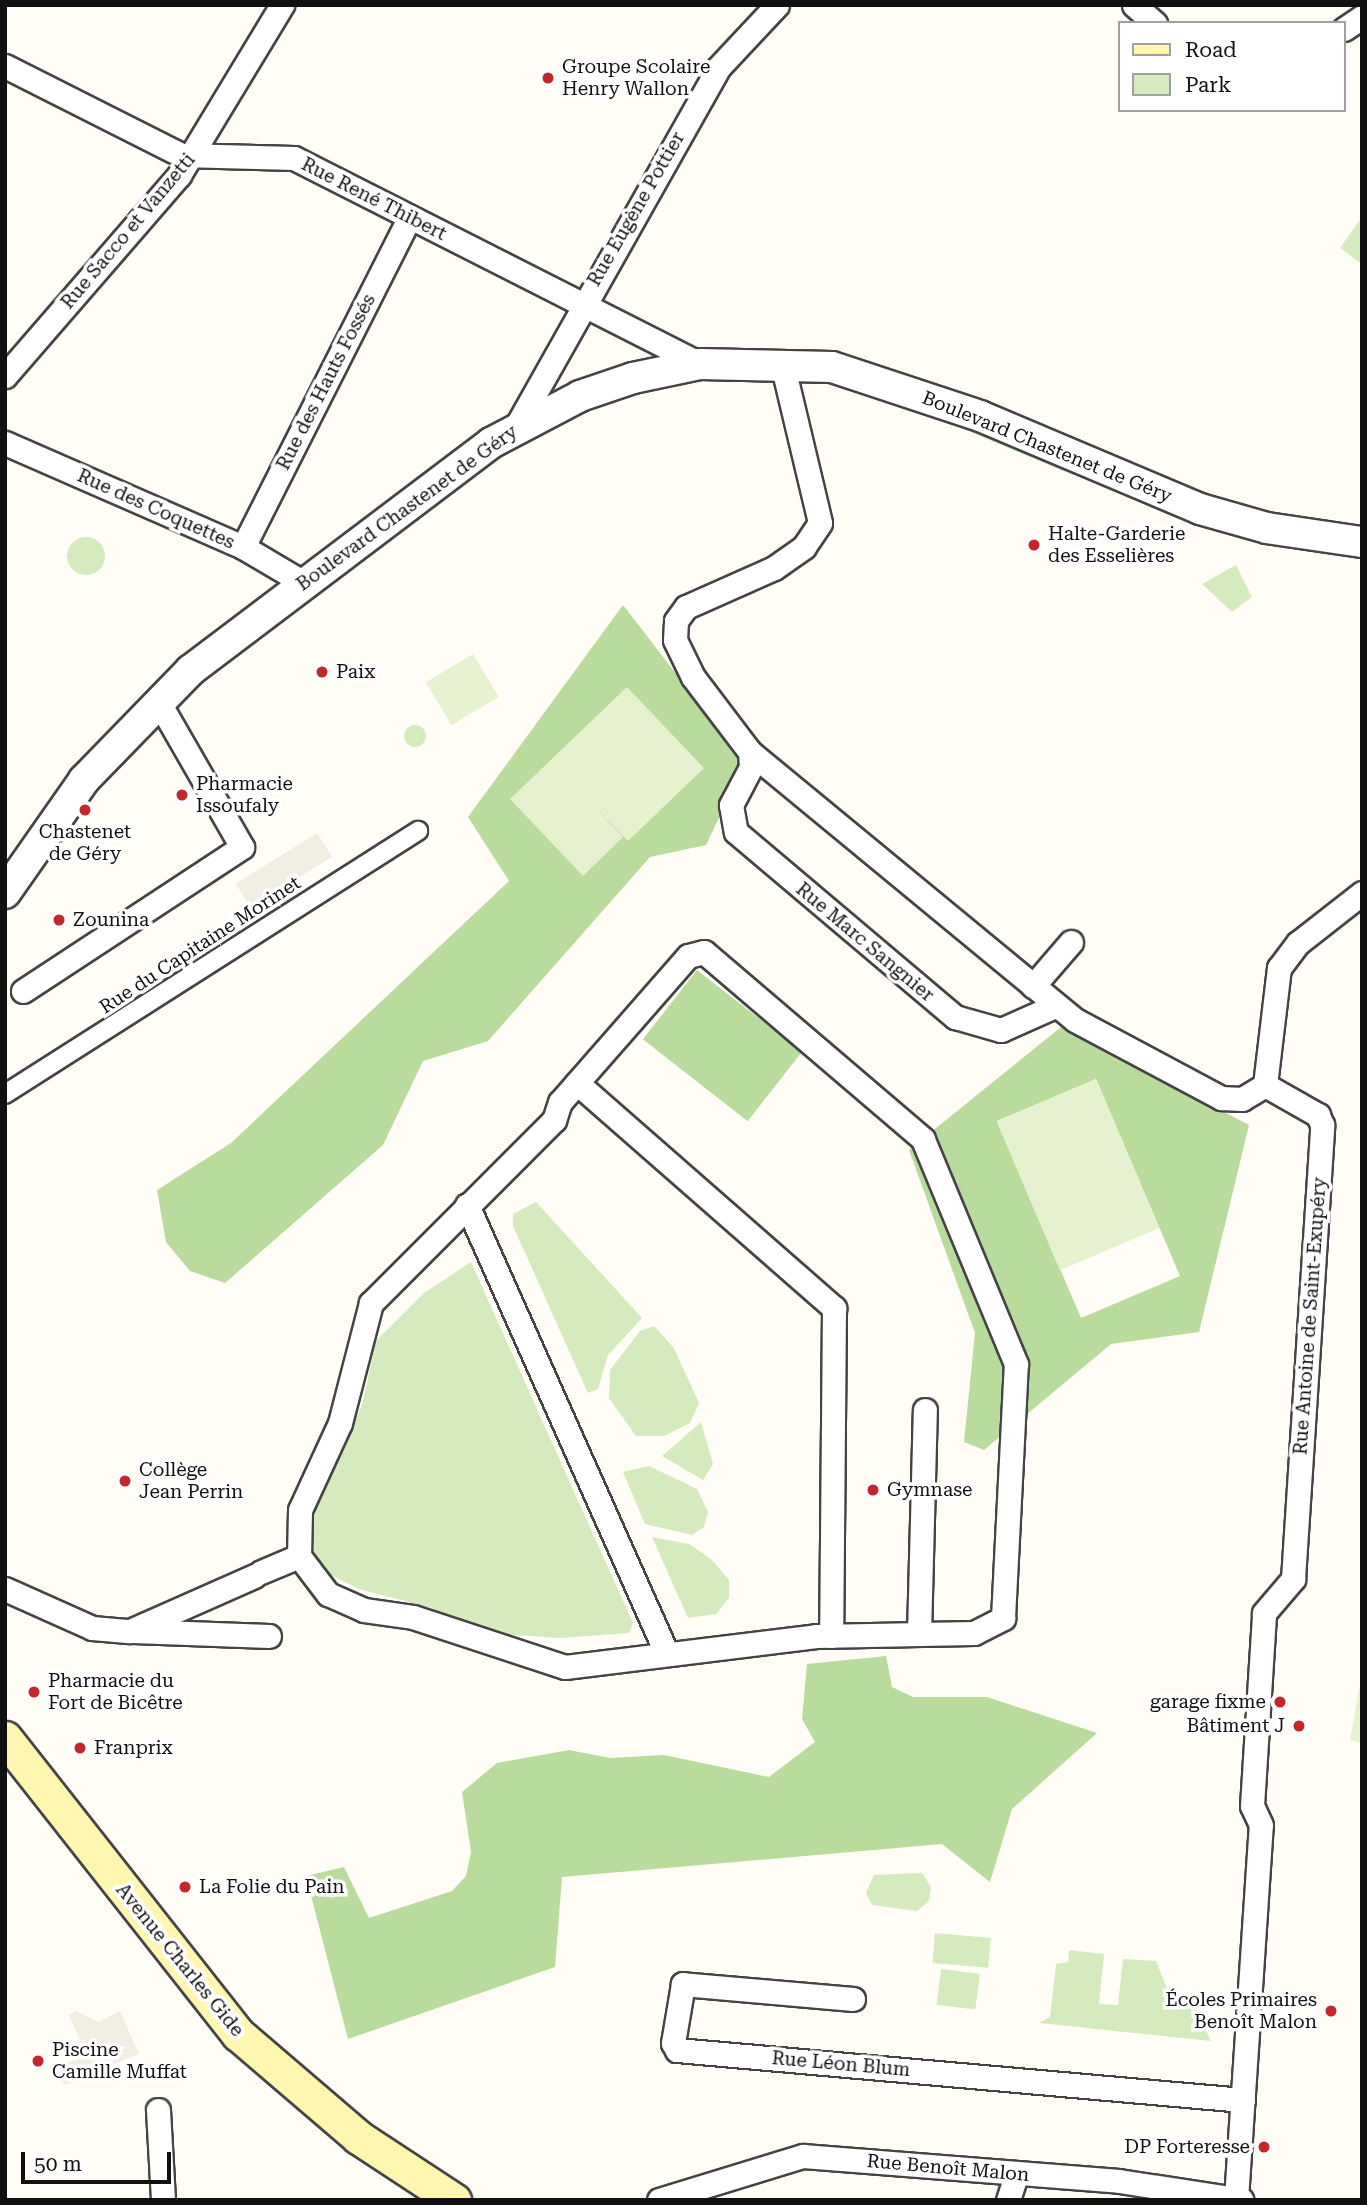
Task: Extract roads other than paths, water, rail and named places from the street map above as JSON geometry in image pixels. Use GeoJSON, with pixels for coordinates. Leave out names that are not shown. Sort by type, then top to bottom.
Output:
{"type":"FeatureCollection","features":[{"type":"Feature","properties":{"kind":"main road","name":"Avenue Charles Gide"},"geometry":{"type":"LineString","coordinates":[[5,1738],[238,2034],[358,2137],[454,2200]]}},
{"type":"Feature","properties":{"kind":"street","name":"Rue Sacco et Vanzetti"},"geometry":{"type":"LineString","coordinates":[[5,376],[192,157],[282,5]]}},
{"type":"Feature","properties":{"kind":"street","name":"Rue Eugène Pottier"},"geometry":{"type":"LineString","coordinates":[[516,428],[582,302],[718,68],[777,5]]}},
{"type":"Feature","properties":{"kind":"street"},"geometry":{"type":"LineString","coordinates":[[1134,5],[1153,21]]}},
{"type":"Feature","properties":{"kind":"street"},"geometry":{"type":"LineString","coordinates":[[1346,28],[1362,17]]}},
{"type":"Feature","properties":{"kind":"street","name":"Rue René Thibert"},"geometry":{"type":"LineString","coordinates":[[5,66],[192,157],[294,158],[700,364]]}},
{"type":"Feature","properties":{"kind":"street","name":"Rue des Hauts Fossés"},"geometry":{"type":"LineString","coordinates":[[243,547],[409,218]]}},
{"type":"Feature","properties":{"kind":"street"},"geometry":{"type":"LineString","coordinates":[[782,363],[820,523],[804,547],[784,561],[686,607],[676,621],[675,640],[693,677],[750,752],[1055,1006],[1221,1098],[1242,1099],[1265,1085],[1275,978],[1288,953],[1362,893]]}},
{"type":"Feature","properties":{"kind":"street","name":"Boulevard Chastenet de Géry"},"geometry":{"type":"LineString","coordinates":[[5,893],[84,780],[158,701],[304,583],[516,428],[612,385],[700,364],[782,363],[874,379],[1200,509],[1267,528],[1362,542]]}},
{"type":"Feature","properties":{"kind":"street","name":"Rue des Coquettes"},"geometry":{"type":"LineString","coordinates":[[5,443],[243,547],[304,583]]}},
{"type":"Feature","properties":{"kind":"street"},"geometry":{"type":"LineString","coordinates":[[23,991],[242,847],[158,701]]}},
{"type":"Feature","properties":{"kind":"street","name":"Rue Marc Sangnier"},"geometry":{"type":"LineString","coordinates":[[750,752],[751,767],[731,805],[736,832],[944,1008],[974,1027],[1002,1030],[1055,1006]]}},
{"type":"Feature","properties":{"kind":"street","name":"Rue du Capitaine Morinet"},"geometry":{"type":"LineString","coordinates":[[5,1094],[418,831]]}},
{"type":"Feature","properties":{"kind":"street"},"geometry":{"type":"LineString","coordinates":[[1033,986],[1071,942]]}},
{"type":"Feature","properties":{"kind":"street"},"geometry":{"type":"LineString","coordinates":[[705,952],[923,1139],[1016,1364],[1003,1619],[974,1633],[831,1636],[666,1653],[565,1667],[533,1661],[467,1634],[364,1610],[328,1594],[299,1556],[300,1510],[340,1423],[371,1303],[554,1120],[577,1083],[688,956],[705,952]]}},
{"type":"Feature","properties":{"kind":"street"},"geometry":{"type":"LineString","coordinates":[[577,1083],[834,1308],[831,1636]]}},
{"type":"Feature","properties":{"kind":"street","name":"Rue Antoine de Saint-Exupéry"},"geometry":{"type":"LineString","coordinates":[[1243,2100],[1261,1825],[1252,1806],[1264,1613],[1293,1579],[1322,1125],[1318,1115],[1265,1085]]}},
{"type":"Feature","properties":{"kind":"street"},"geometry":{"type":"LineString","coordinates":[[467,1205],[666,1653]]}},
{"type":"Feature","properties":{"kind":"street"},"geometry":{"type":"LineString","coordinates":[[919,1634],[925,1410]]}},
{"type":"Feature","properties":{"kind":"street"},"geometry":{"type":"LineString","coordinates":[[130,1630],[299,1556]]}},
{"type":"Feature","properties":{"kind":"street"},"geometry":{"type":"LineString","coordinates":[[5,1589],[92,1628],[269,1636]]}},
{"type":"Feature","properties":{"kind":"street","name":"Rue Léon Blum"},"geometry":{"type":"LineString","coordinates":[[853,1999],[683,1984],[673,2043],[677,2050],[1243,2100]]}},
{"type":"Feature","properties":{"kind":"street"},"geometry":{"type":"LineString","coordinates":[[1239,2199],[1243,2100]]}},
{"type":"Feature","properties":{"kind":"street"},"geometry":{"type":"LineString","coordinates":[[158,2110],[163,2200]]}},
{"type":"Feature","properties":{"kind":"street","name":"Rue Benoît Malon"},"geometry":{"type":"LineString","coordinates":[[659,2200],[803,2155],[1017,2173],[1239,2199]]}},
{"type":"Feature","properties":{"kind":"street"},"geometry":{"type":"LineString","coordinates":[[1008,2200],[1017,2173]]}},
{"type":"Feature","properties":{"kind":"place","name":"Groupe Scolaire Henry Wallon"},"geometry":{"type":"Point","coordinates":[548,78]}},
{"type":"Feature","properties":{"kind":"place","name":"Halte-Garderie des Esselières"},"geometry":{"type":"Point","coordinates":[1034,545]}},
{"type":"Feature","properties":{"kind":"place","name":"Paix"},"geometry":{"type":"Point","coordinates":[322,672]}},
{"type":"Feature","properties":{"kind":"place","name":"Pharmacie Issoufaly"},"geometry":{"type":"Point","coordinates":[182,795]}},
{"type":"Feature","properties":{"kind":"place","name":"Chastenet de Géry"},"geometry":{"type":"Point","coordinates":[85,810]}},
{"type":"Feature","properties":{"kind":"place","name":"Zounina"},"geometry":{"type":"Point","coordinates":[59,920]}},
{"type":"Feature","properties":{"kind":"place","name":"Collège Jean Perrin"},"geometry":{"type":"Point","coordinates":[125,1481]}},
{"type":"Feature","properties":{"kind":"place","name":"Gymnase"},"geometry":{"type":"Point","coordinates":[873,1490]}},
{"type":"Feature","properties":{"kind":"place","name":"Pharmacie du Fort de Bicêtre"},"geometry":{"type":"Point","coordinates":[34,1692]}},
{"type":"Feature","properties":{"kind":"place","name":"garage fixme"},"geometry":{"type":"Point","coordinates":[1280,1702]}},
{"type":"Feature","properties":{"kind":"place","name":"Bâtiment J"},"geometry":{"type":"Point","coordinates":[1299,1726]}},
{"type":"Feature","properties":{"kind":"place","name":"Franprix"},"geometry":{"type":"Point","coordinates":[80,1748]}},
{"type":"Feature","properties":{"kind":"place","name":"La Folie du Pain"},"geometry":{"type":"Point","coordinates":[185,1887]}},
{"type":"Feature","properties":{"kind":"place","name":"Écoles Primaires Benoît Malon"},"geometry":{"type":"Point","coordinates":[1331,2011]}},
{"type":"Feature","properties":{"kind":"place","name":"Piscine Camille Muffat"},"geometry":{"type":"Point","coordinates":[38,2061]}},
{"type":"Feature","properties":{"kind":"place","name":"DP Forteresse"},"geometry":{"type":"Point","coordinates":[1264,2147]}}]}
